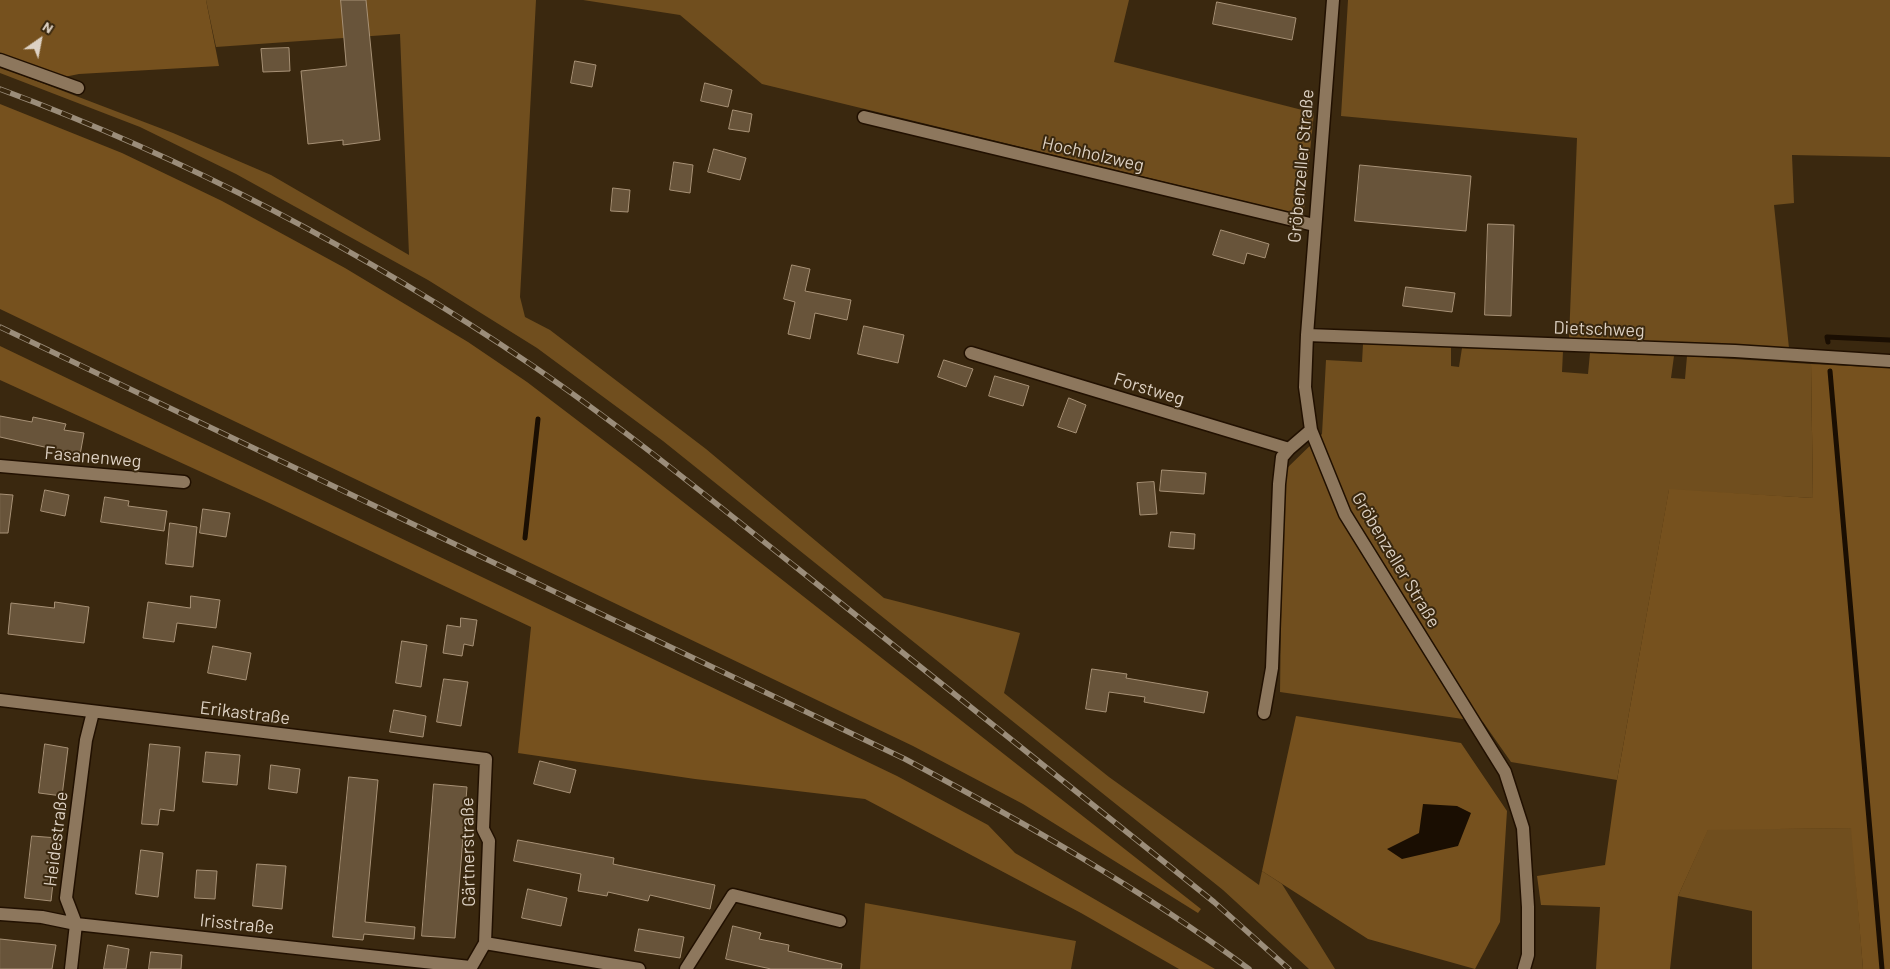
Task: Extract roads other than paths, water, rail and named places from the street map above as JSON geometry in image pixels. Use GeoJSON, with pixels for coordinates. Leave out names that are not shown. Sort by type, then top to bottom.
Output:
{"type":"FeatureCollection","features":[{"type":"Feature","properties":{"kind":"street","name":"Gröbenzeller Straße"},"geometry":{"type":"LineString","coordinates":[[1333,0],[1314,225],[1307,335],[1305,387],[1311,430],[1345,514],[1505,772],[1523,828],[1528,907],[1528,955],[1524,969]]}},
{"type":"Feature","properties":{"kind":"street"},"geometry":{"type":"LineString","coordinates":[[0,60],[78,88]]}},
{"type":"Feature","properties":{"kind":"street","name":"Hochholzweg"},"geometry":{"type":"LineString","coordinates":[[864,117],[1314,225]]}},
{"type":"Feature","properties":{"kind":"street","name":"Dietschweg"},"geometry":{"type":"LineString","coordinates":[[1307,335],[1735,351],[1890,361]]}},
{"type":"Feature","properties":{"kind":"street","name":"Forstweg"},"geometry":{"type":"LineString","coordinates":[[971,353],[1289,449]]}},
{"type":"Feature","properties":{"kind":"street"},"geometry":{"type":"LineString","coordinates":[[1264,713],[1272,668],[1279,484],[1282,457],[1311,430]]}},
{"type":"Feature","properties":{"kind":"street","name":"Fasanenweg"},"geometry":{"type":"LineString","coordinates":[[0,466],[184,482]]}},
{"type":"Feature","properties":{"kind":"street","name":"Erikastraße"},"geometry":{"type":"LineString","coordinates":[[0,700],[486,759]]}},
{"type":"Feature","properties":{"kind":"street","name":"Heidestraße"},"geometry":{"type":"LineString","coordinates":[[72,969],[76,924],[66,898],[86,740],[92,712]]}},
{"type":"Feature","properties":{"kind":"street","name":"Gärtnerstraße"},"geometry":{"type":"LineString","coordinates":[[470,968],[485,943],[489,840],[483,830],[486,759]]}},
{"type":"Feature","properties":{"kind":"street"},"geometry":{"type":"LineString","coordinates":[[686,969],[733,895],[840,921]]}},
{"type":"Feature","properties":{"kind":"street","name":"Irisstraße"},"geometry":{"type":"LineString","coordinates":[[0,914],[42,917],[76,924],[470,968]]}},
{"type":"Feature","properties":{"kind":"street"},"geometry":{"type":"LineString","coordinates":[[485,943],[639,969]]}},
{"type":"Feature","properties":{"kind":"waterway"},"geometry":{"type":"LineString","coordinates":[[1828,342],[1827,337],[1890,340]]}},
{"type":"Feature","properties":{"kind":"waterway"},"geometry":{"type":"LineString","coordinates":[[1830,371],[1882,969]]}},
{"type":"Feature","properties":{"kind":"waterway"},"geometry":{"type":"LineString","coordinates":[[525,538],[538,419]]}},
{"type":"Feature","properties":{"kind":"railway"},"geometry":{"type":"LineString","coordinates":[[0,89],[70,116],[139,146],[275,211],[406,285],[533,366],[634,439],[797,568],[1214,902],[1289,969]]}},
{"type":"Feature","properties":{"kind":"railway"},"geometry":{"type":"LineString","coordinates":[[0,327],[905,759],[1038,832],[1124,884],[1208,939],[1249,969]]}}]}
